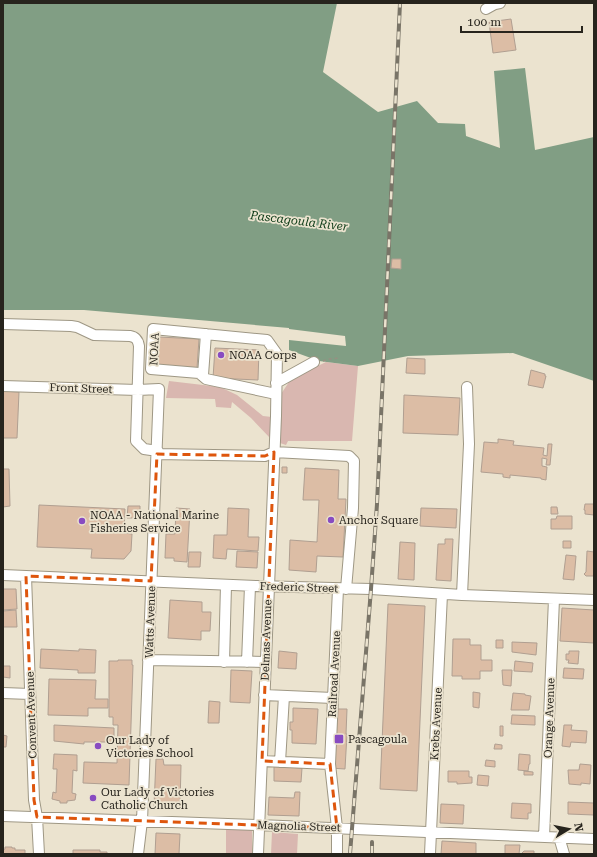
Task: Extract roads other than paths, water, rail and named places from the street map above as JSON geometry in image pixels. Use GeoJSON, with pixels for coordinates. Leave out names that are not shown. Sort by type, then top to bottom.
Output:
{"type":"FeatureCollection","features":[{"type":"Feature","properties":{"kind":"street"},"geometry":{"type":"LineString","coordinates":[[486,9],[500,3]]}},
{"type":"Feature","properties":{"kind":"street"},"geometry":{"type":"LineString","coordinates":[[3,324],[71,326],[77,327],[94,335],[135,337],[139,346],[136,441],[144,449],[157,452],[265,456],[274,452]]}},
{"type":"Feature","properties":{"kind":"street","name":"NOAA"},"geometry":{"type":"LineString","coordinates":[[276,394],[206,379],[199,373],[151,369],[153,329],[267,340],[277,354]]}},
{"type":"Feature","properties":{"kind":"street"},"geometry":{"type":"LineString","coordinates":[[203,376],[206,334]]}},
{"type":"Feature","properties":{"kind":"street","name":"Delmas Avenue"},"geometry":{"type":"LineString","coordinates":[[258,854],[277,354]]}},
{"type":"Feature","properties":{"kind":"street"},"geometry":{"type":"LineString","coordinates":[[276,383],[314,362]]}},
{"type":"Feature","properties":{"kind":"street","name":"Front Street"},"geometry":{"type":"LineString","coordinates":[[3,386],[138,390],[160,389]]}},
{"type":"Feature","properties":{"kind":"street"},"geometry":{"type":"LineString","coordinates":[[462,595],[469,444],[467,387]]}},
{"type":"Feature","properties":{"kind":"street","name":"Watts Avenue"},"geometry":{"type":"LineString","coordinates":[[138,854],[142,821],[160,389]]}},
{"type":"Feature","properties":{"kind":"street","name":"Railroad Avenue"},"geometry":{"type":"LineString","coordinates":[[274,452],[349,456],[353,459],[354,508],[342,589],[333,698],[330,764],[337,828],[336,854]]}},
{"type":"Feature","properties":{"kind":"street","name":"Frederic Street"},"geometry":{"type":"LineString","coordinates":[[3,575],[594,600]]}},
{"type":"Feature","properties":{"kind":"street","name":"Convent Avenue"},"geometry":{"type":"LineString","coordinates":[[26,576],[34,800],[37,817],[39,854]]}},
{"type":"Feature","properties":{"kind":"street"},"geometry":{"type":"LineString","coordinates":[[224,662],[226,585]]}},
{"type":"Feature","properties":{"kind":"street"},"geometry":{"type":"LineString","coordinates":[[247,662],[250,586]]}},
{"type":"Feature","properties":{"kind":"street","name":"Krebs Avenue"},"geometry":{"type":"LineString","coordinates":[[430,854],[442,594]]}},
{"type":"Feature","properties":{"kind":"street","name":"Orange Avenue"},"geometry":{"type":"LineString","coordinates":[[544,837],[554,599]]}},
{"type":"Feature","properties":{"kind":"street"},"geometry":{"type":"LineString","coordinates":[[148,660],[265,662]]}},
{"type":"Feature","properties":{"kind":"street"},"geometry":{"type":"LineString","coordinates":[[3,694],[30,694]]}},
{"type":"Feature","properties":{"kind":"street"},"geometry":{"type":"LineString","coordinates":[[264,696],[333,698]]}},
{"type":"Feature","properties":{"kind":"street"},"geometry":{"type":"LineString","coordinates":[[280,762],[284,696]]}},
{"type":"Feature","properties":{"kind":"street"},"geometry":{"type":"LineString","coordinates":[[262,761],[330,764]]}},
{"type":"Feature","properties":{"kind":"street","name":"Magnolia Street"},"geometry":{"type":"LineString","coordinates":[[3,816],[594,839]]}},
{"type":"Feature","properties":{"kind":"street"},"geometry":{"type":"LineString","coordinates":[[559,837],[564,854]]}},
{"type":"Feature","properties":{"kind":"water","name":"Pascagoula River"},"geometry":{"type":"Polygon","coordinates":[[[3,3],[337,3],[323,72],[378,112],[417,101],[438,123],[465,124],[466,136],[500,148],[494,71],[525,68],[535,150],[594,137],[594,381],[513,353],[408,356],[358,366],[319,361],[289,350],[289,328],[84,310],[3,310],[3,3]]]}},
{"type":"Feature","properties":{"kind":"railway"},"geometry":{"type":"LineString","coordinates":[[350,854],[377,504],[400,3]]}},
{"type":"Feature","properties":{"kind":"railway"},"geometry":{"type":"LineString","coordinates":[[372,842],[372,854]]}},
{"type":"Feature","properties":{"kind":"place","name":"NOAA Corps"},"geometry":{"type":"Point","coordinates":[221,355]}},
{"type":"Feature","properties":{"kind":"place","name":"Anchor Square"},"geometry":{"type":"Point","coordinates":[331,520]}},
{"type":"Feature","properties":{"kind":"place","name":"NOAA - National Marine Fisheries Service"},"geometry":{"type":"Point","coordinates":[82,521]}},
{"type":"Feature","properties":{"kind":"place","name":"Pascagoula"},"geometry":{"type":"Point","coordinates":[339,739]}},
{"type":"Feature","properties":{"kind":"place","name":"Our Lady of Victories School"},"geometry":{"type":"Point","coordinates":[98,746]}},
{"type":"Feature","properties":{"kind":"place","name":"Our Lady of Victories Catholic Church"},"geometry":{"type":"Point","coordinates":[93,798]}}]}
